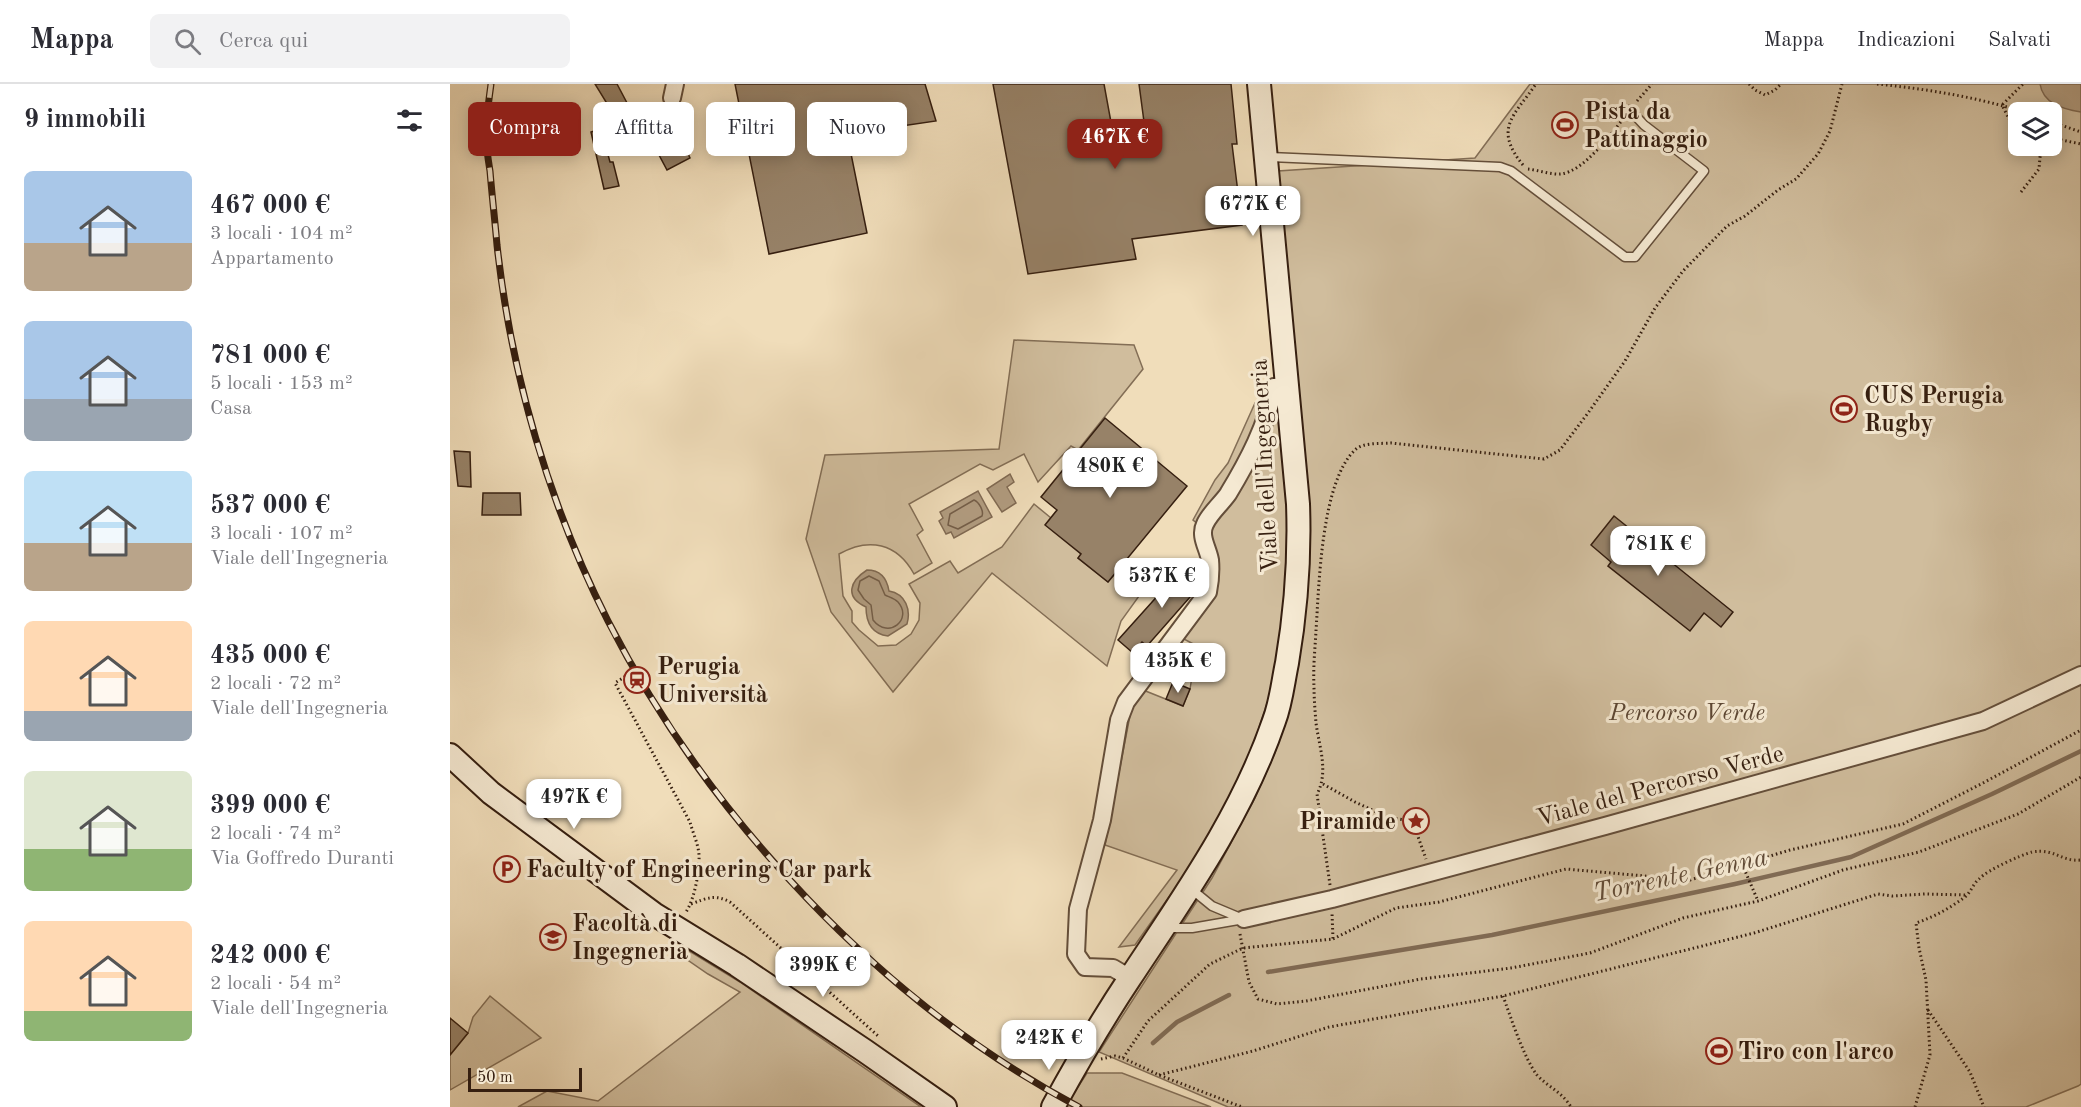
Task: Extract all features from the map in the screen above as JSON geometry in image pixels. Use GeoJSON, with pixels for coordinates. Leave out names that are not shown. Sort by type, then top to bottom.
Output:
{"type":"FeatureCollection","features":[{"type":"Feature","properties":{"kind":"street","name":"Viale dell'Ingegneria"},"geometry":{"type":"LineString","coordinates":[[1053,1107],[1092,1037],[1228,825],[1259,761],[1275,719],[1284,677],[1297,586],[1298,504],[1259,84]]}},
{"type":"Feature","properties":{"kind":"street"},"geometry":{"type":"LineString","coordinates":[[1130,978],[1113,968],[1085,967],[1076,954],[1078,909],[1102,820],[1119,720],[1126,702],[1208,592],[1210,559],[1203,536],[1204,524],[1227,495],[1249,454],[1271,406],[1274,387],[1288,386]]}},
{"type":"Feature","properties":{"kind":"street","name":"Viale del Percorso Verde"},"geometry":{"type":"LineString","coordinates":[[1242,926],[1431,871],[1605,826],[1983,721],[2081,675]]}},
{"type":"Feature","properties":{"kind":"street"},"geometry":{"type":"LineString","coordinates":[[451,755],[491,793],[674,928],[737,965],[945,1107]]}},
{"type":"Feature","properties":{"kind":"lane"},"geometry":{"type":"LineString","coordinates":[[1266,157],[1500,167],[1511,171],[1625,257],[1635,257],[1704,171],[1644,124],[1630,110]]}},
{"type":"Feature","properties":{"kind":"lane"},"geometry":{"type":"LineString","coordinates":[[1189,888],[1242,926]]}},
{"type":"Feature","properties":{"kind":"lane","name":"Viale del Percorso Verde"},"geometry":{"type":"LineString","coordinates":[[1164,928],[1242,926]]}},
{"type":"Feature","properties":{"kind":"path"},"geometry":{"type":"LineString","coordinates":[[1536,84],[1512,117],[1507,133],[1513,152],[1526,168],[1560,174],[1577,169],[1604,142],[1652,84]]}},
{"type":"Feature","properties":{"kind":"path"},"geometry":{"type":"LineString","coordinates":[[1749,84],[1755,90],[1766,94],[1781,84]]}},
{"type":"Feature","properties":{"kind":"path"},"geometry":{"type":"LineString","coordinates":[[1333,939],[1332,899],[1317,794],[1323,784],[1322,755],[1316,722],[1313,684],[1323,540],[1337,480],[1356,448],[1370,444],[1391,443],[1544,459],[1560,450],[1625,362],[1656,308],[1683,271],[1727,226],[1745,216],[1796,179],[1818,154],[1830,131],[1842,84]]}},
{"type":"Feature","properties":{"kind":"path"},"geometry":{"type":"LineString","coordinates":[[1877,84],[1936,90],[2008,107]]}},
{"type":"Feature","properties":{"kind":"path"},"geometry":{"type":"LineString","coordinates":[[2002,105],[2023,84]]}},
{"type":"Feature","properties":{"kind":"path"},"geometry":{"type":"LineString","coordinates":[[2002,105],[2008,117]]}},
{"type":"Feature","properties":{"kind":"path"},"geometry":{"type":"LineString","coordinates":[[2062,125],[2081,132]]}},
{"type":"Feature","properties":{"kind":"path"},"geometry":{"type":"LineString","coordinates":[[2062,140],[2081,144]]}},
{"type":"Feature","properties":{"kind":"path"},"geometry":{"type":"LineString","coordinates":[[2021,192],[2039,169],[2040,156]]}},
{"type":"Feature","properties":{"kind":"path"},"geometry":{"type":"LineString","coordinates":[[629,674],[615,683],[690,822],[697,845],[699,860],[691,904],[674,928]]}},
{"type":"Feature","properties":{"kind":"path"},"geometry":{"type":"LineString","coordinates":[[1242,1107],[1159,1075],[1123,1058],[1148,1021],[1210,964],[1243,948],[1333,939],[1396,908],[1439,902],[1566,869],[1690,880],[1812,845],[1903,824],[2081,730]]}},
{"type":"Feature","properties":{"kind":"path"},"geometry":{"type":"LineString","coordinates":[[1242,926],[1248,982],[1258,999],[1277,1004],[1421,979],[1511,968],[1590,953],[1683,918],[1758,901],[1843,870],[1919,852],[2018,814],[2081,777]]}},
{"type":"Feature","properties":{"kind":"path"},"geometry":{"type":"LineString","coordinates":[[1323,784],[1355,802],[1387,816],[1405,820],[1416,831],[1431,871]]}},
{"type":"Feature","properties":{"kind":"path"},"geometry":{"type":"LineString","coordinates":[[1915,1107],[1930,1055],[1926,980],[1916,923],[1935,916],[1967,895],[1980,877],[2017,857],[2033,852],[2052,851],[2071,861],[2081,860]]}},
{"type":"Feature","properties":{"kind":"path"},"geometry":{"type":"LineString","coordinates":[[1742,864],[1758,901]]}},
{"type":"Feature","properties":{"kind":"path"},"geometry":{"type":"LineString","coordinates":[[1159,1075],[1253,1051],[1329,1027],[1503,996],[1754,933],[1878,894],[1892,897],[1925,894],[1967,895]]}},
{"type":"Feature","properties":{"kind":"path"},"geometry":{"type":"LineString","coordinates":[[691,904],[709,897],[719,897],[730,902],[883,1040]]}},
{"type":"Feature","properties":{"kind":"path"},"geometry":{"type":"LineString","coordinates":[[1503,996],[1526,1055],[1538,1076],[1564,1096],[1571,1107]]}},
{"type":"Feature","properties":{"kind":"path"},"geometry":{"type":"LineString","coordinates":[[1928,1008],[1970,1072],[1984,1107]]}},
{"type":"Feature","properties":{"kind":"green space","name":"Percorso Verde"},"geometry":{"type":"Polygon","coordinates":[[[1530,84],[2081,84],[2081,1084],[2026,1107],[1228,1107],[1099,1052],[1212,878],[1255,798],[1275,753],[1295,682],[1308,562],[1303,452],[1278,171],[1475,158],[1530,84]]]}},
{"type":"Feature","properties":{"kind":"green space"},"geometry":{"type":"Polygon","coordinates":[[[1014,340],[1134,345],[1143,369],[1078,450],[1071,446],[1038,482],[1024,454],[993,470],[980,464],[909,504],[923,530],[917,535],[932,563],[914,574],[899,555],[881,546],[861,546],[839,554],[843,596],[852,611],[852,622],[878,646],[896,645],[911,634],[919,620],[920,603],[909,584],[950,561],[958,573],[1002,547],[1034,504],[1051,518],[1081,554],[1078,558],[1108,582],[1127,560],[1152,578],[1121,621],[1107,666],[992,573],[893,692],[831,612],[806,539],[825,455],[999,449],[1014,340]]]}},
{"type":"Feature","properties":{"kind":"green space"},"geometry":{"type":"Polygon","coordinates":[[[1255,403],[1280,404],[1288,507],[1289,590],[1273,685],[1248,761],[1210,839],[1135,945],[1119,947],[1177,870],[1105,845],[1133,700],[1143,690],[1183,706],[1190,689],[1197,646],[1182,638],[1211,597],[1209,533],[1193,520],[1215,480],[1228,463],[1255,403]]]}},
{"type":"Feature","properties":{"kind":"green space"},"geometry":{"type":"Polygon","coordinates":[[[686,949],[740,982],[921,1107],[518,1107],[547,1091],[598,1101],[740,992],[676,952],[686,949]]]}},
{"type":"Feature","properties":{"kind":"green space"},"geometry":{"type":"Polygon","coordinates":[[[490,996],[541,1038],[450,1090],[450,1055],[468,1033],[473,1017],[490,996]]]}},
{"type":"Feature","properties":{"kind":"green space"},"geometry":{"type":"Polygon","coordinates":[[[1087,1073],[1122,1073],[1211,1107],[1065,1107],[1087,1073]]]}},
{"type":"Feature","properties":{"kind":"water"},"geometry":{"type":"Polygon","coordinates":[[[2040,84],[2081,84],[2081,112],[2062,107],[2062,102],[2052,102],[2042,91],[2040,84]]]}},
{"type":"Feature","properties":{"kind":"water"},"geometry":{"type":"Polygon","coordinates":[[[1010,474],[1014,482],[1007,487],[1016,503],[1002,512],[987,489],[1010,474]]]}},
{"type":"Feature","properties":{"kind":"water"},"geometry":{"type":"Polygon","coordinates":[[[978,491],[992,517],[954,538],[951,532],[946,534],[939,521],[943,518],[940,512],[978,491]]]}},
{"type":"Feature","properties":{"kind":"water"},"geometry":{"type":"Polygon","coordinates":[[[867,570],[882,576],[889,591],[900,595],[908,608],[907,624],[888,636],[874,630],[867,618],[866,607],[854,599],[852,594],[853,584],[867,570]]]}},
{"type":"Feature","properties":{"kind":"building"},"geometry":{"type":"Polygon","coordinates":[[[595,84],[617,84],[626,102],[606,102],[595,84]]]}},
{"type":"Feature","properties":{"kind":"building"},"geometry":{"type":"Polygon","coordinates":[[[735,84],[925,84],[936,121],[907,125],[907,102],[807,102],[807,156],[851,156],[867,233],[769,254],[749,156],[795,156],[795,102],[739,102],[735,84]]]}},
{"type":"Feature","properties":{"kind":"building"},"geometry":{"type":"Polygon","coordinates":[[[993,84],[1104,84],[1117,155],[1148,152],[1139,84],[1231,84],[1237,144],[1232,144],[1242,225],[1132,239],[1136,259],[1028,274],[993,84]]]}},
{"type":"Feature","properties":{"kind":"building"},"geometry":{"type":"Polygon","coordinates":[[[596,156],[608,156],[610,162],[613,162],[619,186],[604,189],[596,156]]]}},
{"type":"Feature","properties":{"kind":"building"},"geometry":{"type":"Polygon","coordinates":[[[660,156],[689,156],[690,158],[667,170],[660,156]]]}},
{"type":"Feature","properties":{"kind":"building"},"geometry":{"type":"Polygon","coordinates":[[[1105,418],[1187,486],[1108,582],[1078,558],[1081,554],[1045,525],[1057,510],[1041,497],[1105,418]]]}},
{"type":"Feature","properties":{"kind":"building"},"geometry":{"type":"Polygon","coordinates":[[[454,451],[470,452],[471,487],[458,486],[454,451]]]}},
{"type":"Feature","properties":{"kind":"building"},"geometry":{"type":"Polygon","coordinates":[[[483,493],[520,493],[521,515],[482,515],[483,493]]]}},
{"type":"Feature","properties":{"kind":"building"},"geometry":{"type":"Polygon","coordinates":[[[1614,516],[1733,612],[1721,627],[1704,613],[1690,631],[1608,566],[1611,562],[1591,545],[1614,516]]]}},
{"type":"Feature","properties":{"kind":"building"},"geometry":{"type":"Polygon","coordinates":[[[1187,563],[1200,574],[1198,588],[1147,646],[1142,642],[1133,653],[1118,640],[1187,563]]]}},
{"type":"Feature","properties":{"kind":"building"},"geometry":{"type":"Polygon","coordinates":[[[1173,682],[1190,689],[1183,706],[1166,699],[1173,682]]]}},
{"type":"Feature","properties":{"kind":"building"},"geometry":{"type":"Polygon","coordinates":[[[450,1018],[468,1033],[450,1055],[450,1018]]]}},
{"type":"Feature","properties":{"kind":"waterway","name":"Torrente Genna"},"geometry":{"type":"LineString","coordinates":[[1268,972],[1492,935],[1851,857],[1992,794],[2081,751]]}},
{"type":"Feature","properties":{"kind":"waterway","name":"Torrente Genna"},"geometry":{"type":"LineString","coordinates":[[1153,1043],[1177,1022],[1229,995]]}},
{"type":"Feature","properties":{"kind":"railway"},"geometry":{"type":"LineString","coordinates":[[491,84],[486,134],[497,245],[503,293],[523,390],[551,485],[587,577],[608,621],[649,694],[696,765],[749,834],[808,899],[870,960],[937,1015],[1007,1065],[1079,1107]]}},
{"type":"Feature","properties":{"kind":"place","name":"Pista da Pattinaggio"},"geometry":{"type":"Point","coordinates":[1565,125]}},
{"type":"Feature","properties":{"kind":"place","name":"CUS Perugia Rugby"},"geometry":{"type":"Point","coordinates":[1844,409]}},
{"type":"Feature","properties":{"kind":"place","name":"Perugia Università"},"geometry":{"type":"Point","coordinates":[637,680]}},
{"type":"Feature","properties":{"kind":"place","name":"Piramide"},"geometry":{"type":"Point","coordinates":[1416,821]}},
{"type":"Feature","properties":{"kind":"place","name":"Faculty of Engineering Car park"},"geometry":{"type":"Point","coordinates":[507,869]}},
{"type":"Feature","properties":{"kind":"place","name":"Facoltà di Ingegneria"},"geometry":{"type":"Point","coordinates":[553,937]}},
{"type":"Feature","properties":{"kind":"place","name":"Tiro con l'arco"},"geometry":{"type":"Point","coordinates":[1719,1051]}}]}
